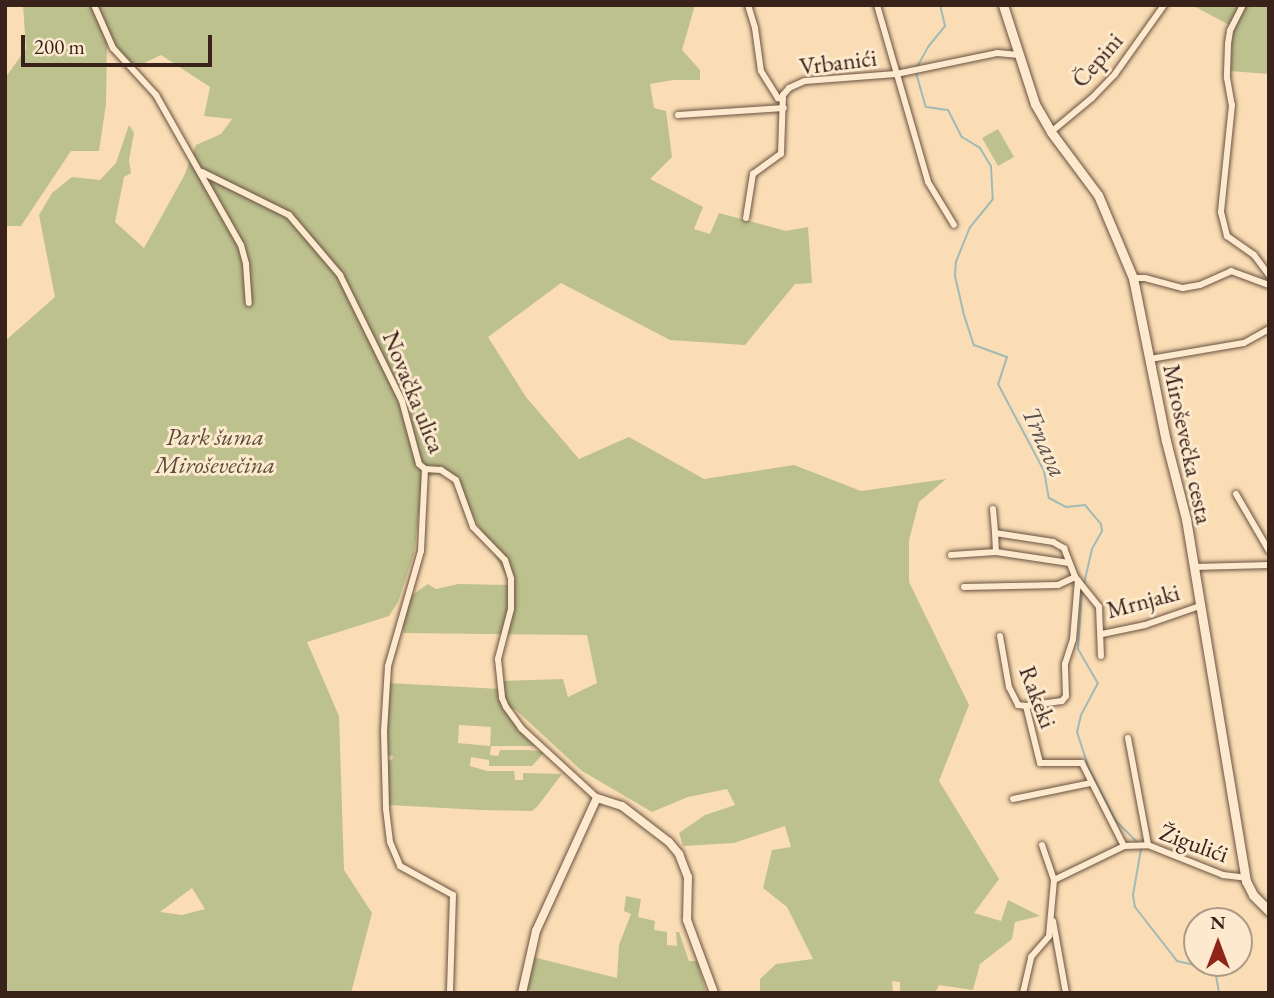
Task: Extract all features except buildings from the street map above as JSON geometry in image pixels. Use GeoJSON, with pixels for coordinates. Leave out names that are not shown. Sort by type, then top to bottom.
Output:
{"type":"FeatureCollection","features":[{"type":"Feature","properties":{"kind":"main road","name":"Miroševečka cesta"},"geometry":{"type":"LineString","coordinates":[[1003,5],[1035,104],[1051,132],[1098,195],[1117,234],[1133,278],[1194,567],[1246,878],[1253,895],[1269,911]]}},
{"type":"Feature","properties":{"kind":"street"},"geometry":{"type":"LineString","coordinates":[[94,5],[105,33],[123,61],[156,96],[202,172],[211,196],[241,245],[246,264],[248,303]]}},
{"type":"Feature","properties":{"kind":"street"},"geometry":{"type":"LineString","coordinates":[[748,5],[755,28],[761,71],[778,97],[783,99]]}},
{"type":"Feature","properties":{"kind":"street"},"geometry":{"type":"LineString","coordinates":[[877,5],[928,182],[954,225]]}},
{"type":"Feature","properties":{"kind":"street","name":"Čepini"},"geometry":{"type":"LineString","coordinates":[[1051,132],[1092,98],[1115,74],[1164,5]]}},
{"type":"Feature","properties":{"kind":"street"},"geometry":{"type":"LineString","coordinates":[[1243,5],[1228,44],[1227,78],[1232,105],[1221,212],[1227,236],[1254,255],[1269,275]]}},
{"type":"Feature","properties":{"kind":"street","name":"Vrbanići"},"geometry":{"type":"LineString","coordinates":[[746,218],[753,174],[781,154],[783,95],[789,88],[805,81],[896,74],[997,53],[1018,55]]}},
{"type":"Feature","properties":{"kind":"street"},"geometry":{"type":"LineString","coordinates":[[678,115],[784,108]]}},
{"type":"Feature","properties":{"kind":"street","name":"Novačka ulica"},"geometry":{"type":"LineString","coordinates":[[202,172],[289,215],[340,275],[402,401],[415,455],[425,469],[441,470],[456,480],[462,490],[470,521],[480,536],[501,554],[509,570],[511,609],[498,659],[502,698],[506,707],[522,728],[581,780],[597,798],[622,806],[669,842],[679,854],[688,877],[687,920],[714,993]]}},
{"type":"Feature","properties":{"kind":"street"},"geometry":{"type":"LineString","coordinates":[[1133,278],[1145,278],[1183,288],[1199,285],[1231,271],[1269,285]]}},
{"type":"Feature","properties":{"kind":"street"},"geometry":{"type":"LineString","coordinates":[[1150,359],[1244,343],[1269,329]]}},
{"type":"Feature","properties":{"kind":"street"},"geometry":{"type":"LineString","coordinates":[[425,469],[421,551],[388,666],[384,731],[386,809],[390,842],[400,866],[453,895],[450,993]]}},
{"type":"Feature","properties":{"kind":"street"},"geometry":{"type":"LineString","coordinates":[[1236,494],[1269,551]]}},
{"type":"Feature","properties":{"kind":"street"},"geometry":{"type":"LineString","coordinates":[[993,509],[996,552]]}},
{"type":"Feature","properties":{"kind":"street","name":"Mrnjaki"},"geometry":{"type":"LineString","coordinates":[[995,533],[1053,542],[1064,548],[1069,564],[1099,607],[1102,634],[1144,625],[1200,606]]}},
{"type":"Feature","properties":{"kind":"street"},"geometry":{"type":"LineString","coordinates":[[951,555],[996,552],[1069,564]]}},
{"type":"Feature","properties":{"kind":"street"},"geometry":{"type":"LineString","coordinates":[[1194,567],[1269,565]]}},
{"type":"Feature","properties":{"kind":"street"},"geometry":{"type":"LineString","coordinates":[[964,587],[1080,582],[1073,639],[1065,664],[1066,696],[1062,701],[1026,706]]}},
{"type":"Feature","properties":{"kind":"street"},"geometry":{"type":"LineString","coordinates":[[1101,656],[1102,634]]}},
{"type":"Feature","properties":{"kind":"street","name":"Rakeki"},"geometry":{"type":"LineString","coordinates":[[1000,636],[1009,687],[1018,705],[1026,706],[1040,763],[1082,763],[1124,846]]}},
{"type":"Feature","properties":{"kind":"street"},"geometry":{"type":"LineString","coordinates":[[1128,738],[1147,845]]}},
{"type":"Feature","properties":{"kind":"street"},"geometry":{"type":"LineString","coordinates":[[1013,799],[1091,783]]}},
{"type":"Feature","properties":{"kind":"street"},"geometry":{"type":"LineString","coordinates":[[522,993],[536,931],[597,798]]}},
{"type":"Feature","properties":{"kind":"street"},"geometry":{"type":"LineString","coordinates":[[1023,993],[1031,957],[1049,936],[1054,880],[1046,867],[1042,845]]}},
{"type":"Feature","properties":{"kind":"street","name":"Žigulići"},"geometry":{"type":"LineString","coordinates":[[1054,880],[1124,846],[1147,845],[1223,875],[1246,878]]}},
{"type":"Feature","properties":{"kind":"street"},"geometry":{"type":"LineString","coordinates":[[1051,912],[1066,993]]}},
{"type":"Feature","properties":{"kind":"green space","name":"Park šuma Miroševečina"},"geometry":{"type":"Polygon","coordinates":[[[23,5],[695,5],[682,50],[700,70],[700,80],[673,80],[650,84],[654,108],[666,111],[672,157],[650,179],[703,207],[694,229],[710,234],[719,213],[786,231],[808,227],[812,283],[795,284],[745,345],[670,340],[561,283],[488,337],[526,397],[579,459],[629,437],[704,479],[794,465],[861,491],[946,479],[919,502],[909,540],[909,582],[969,705],[939,781],[999,879],[974,913],[1001,921],[1008,900],[1040,916],[1015,922],[1012,939],[980,964],[973,990],[939,985],[935,993],[900,993],[900,982],[892,981],[893,993],[760,993],[760,979],[776,964],[813,959],[787,907],[763,888],[772,850],[791,847],[785,826],[734,843],[683,846],[679,833],[705,815],[735,805],[727,789],[688,797],[652,812],[582,771],[516,710],[503,705],[512,721],[537,746],[491,746],[490,755],[498,756],[500,750],[528,750],[544,752],[543,754],[532,766],[489,766],[489,760],[471,757],[470,766],[487,771],[514,771],[515,780],[523,780],[523,773],[562,774],[537,807],[532,811],[389,805],[387,760],[392,760],[393,756],[387,755],[388,683],[501,689],[503,681],[563,679],[568,697],[597,683],[587,635],[404,633],[399,615],[412,595],[428,584],[436,589],[458,584],[511,585],[449,472],[423,477],[414,554],[398,602],[389,616],[307,642],[339,716],[344,870],[372,913],[351,993],[5,993],[5,341],[55,297],[39,215],[52,193],[72,177],[100,180],[116,163],[129,125],[134,133],[129,160],[131,173],[124,177],[115,222],[144,248],[184,176],[196,145],[221,134],[232,119],[204,116],[210,87],[161,55],[136,67],[107,40],[106,104],[99,151],[71,151],[21,226],[5,226],[5,78],[26,49],[23,5]],[[459,725],[458,743],[490,746],[491,727],[459,725]],[[192,888],[160,912],[182,915],[205,909],[192,888]]]}},
{"type":"Feature","properties":{"kind":"green space"},"geometry":{"type":"Polygon","coordinates":[[[1192,5],[1269,5],[1269,74],[1230,71],[1233,27],[1192,5]]]}},
{"type":"Feature","properties":{"kind":"green space"},"geometry":{"type":"Polygon","coordinates":[[[998,129],[1014,157],[998,166],[982,138],[998,129]]]}},
{"type":"Feature","properties":{"kind":"green space"},"geometry":{"type":"Polygon","coordinates":[[[626,896],[641,899],[638,917],[655,921],[654,930],[667,932],[667,945],[677,946],[676,932],[679,932],[689,961],[697,961],[706,993],[541,993],[525,989],[533,957],[617,978],[619,945],[631,914],[624,911],[626,896]]]}},
{"type":"Feature","properties":{"kind":"waterway","name":"Trnava"},"geometry":{"type":"LineString","coordinates":[[917,67],[928,47],[945,26],[940,5]]}},
{"type":"Feature","properties":{"kind":"waterway","name":"Trnava"},"geometry":{"type":"LineString","coordinates":[[916,73],[926,107],[948,110],[962,137],[980,148],[991,166],[993,199],[970,227],[956,261],[955,276],[963,312],[974,345],[1007,357],[998,384],[1044,471],[1049,498],[1066,507],[1085,505],[1101,524],[1102,531],[1092,549],[1084,583]]}},
{"type":"Feature","properties":{"kind":"waterway","name":"Trnava"},"geometry":{"type":"LineString","coordinates":[[1082,589],[1078,649],[1098,683],[1081,715],[1077,732],[1089,769],[1116,821],[1139,844]]}},
{"type":"Feature","properties":{"kind":"waterway","name":"Trnava"},"geometry":{"type":"LineString","coordinates":[[1141,849],[1133,895],[1135,907],[1177,961],[1215,970],[1219,993]]}}]}
